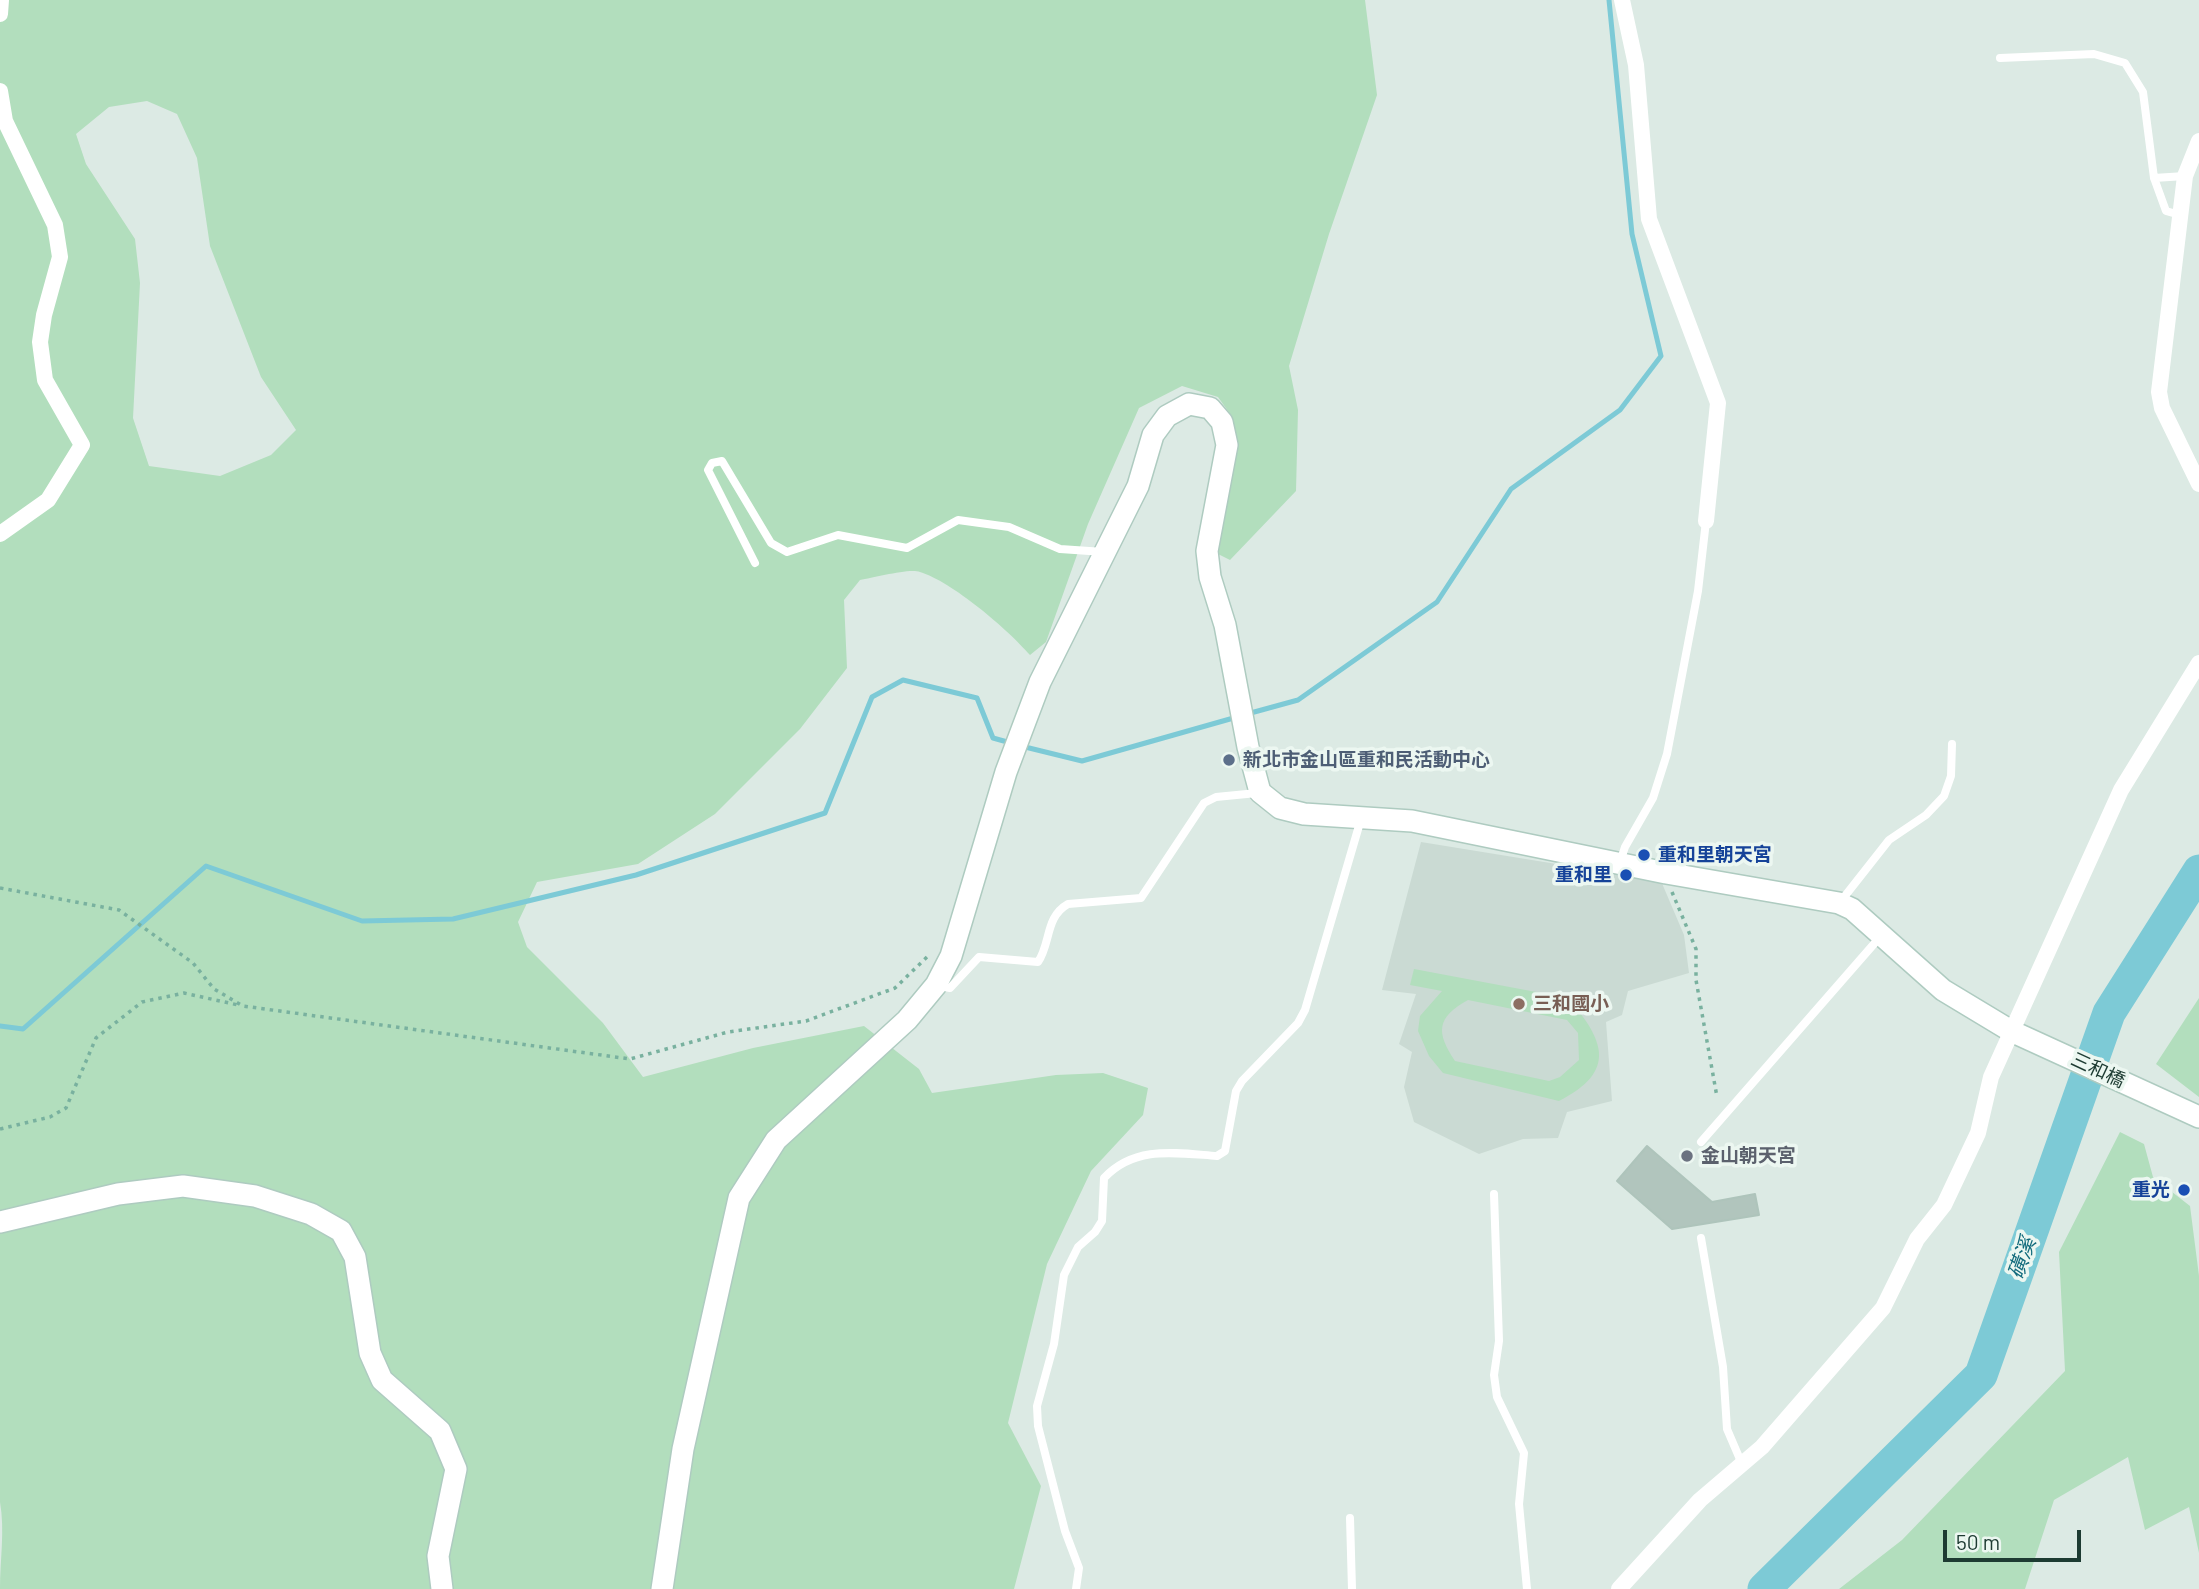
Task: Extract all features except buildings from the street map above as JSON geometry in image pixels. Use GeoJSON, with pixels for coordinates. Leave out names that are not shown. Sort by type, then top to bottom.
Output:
{"type":"FeatureCollection","features":[{"type":"Feature","properties":{"kind":"street"},"geometry":{"type":"LineString","coordinates":[[0,14],[1,0]]}},
{"type":"Feature","properties":{"kind":"street"},"geometry":{"type":"LineString","coordinates":[[1622,0],[1636,65],[1648,219],[1718,403],[1719,418],[1706,522]]}},
{"type":"Feature","properties":{"kind":"street"},"geometry":{"type":"LineString","coordinates":[[0,92],[5,121],[55,225],[60,257],[44,315],[40,342],[45,380],[82,445],[48,500],[0,534]]}},
{"type":"Feature","properties":{"kind":"street"},"geometry":{"type":"LineString","coordinates":[[2199,141],[2185,176],[2159,392],[2162,408],[2199,484]]}},
{"type":"Feature","properties":{"kind":"street"},"geometry":{"type":"LineString","coordinates":[[662,1589],[683,1449],[739,1198],[776,1140],[907,1020],[936,985],[951,956],[1006,772],[1040,682],[1138,486],[1153,435],[1167,416],[1189,404],[1210,408],[1222,422],[1227,445],[1208,551],[1210,577],[1225,625],[1244,728],[1260,792],[1280,808],[1304,814],[1412,821],[1666,873],[1839,903]]}},
{"type":"Feature","properties":{"kind":"street"},"geometry":{"type":"LineString","coordinates":[[1619,1589],[1700,1500],[1762,1447],[1883,1308],[1917,1239],[1944,1205],[1978,1133],[1991,1077],[2017,1033],[2121,790],[2199,663]]}},
{"type":"Feature","properties":{"kind":"street","name":"三和橋"},"geometry":{"type":"LineString","coordinates":[[1839,903],[1852,909],[1943,990],[2017,1033],[2199,1117]]}},
{"type":"Feature","properties":{"kind":"street"},"geometry":{"type":"LineString","coordinates":[[0,1222],[118,1194],[183,1186],[255,1196],[312,1214],[341,1231],[355,1257],[370,1353],[382,1380],[440,1431],[456,1469],[438,1556],[442,1589]]}},
{"type":"Feature","properties":{"kind":"lane"},"geometry":{"type":"LineString","coordinates":[[2000,58],[2094,54],[2125,63],[2143,92],[2154,178],[2166,211],[2180,215]]}},
{"type":"Feature","properties":{"kind":"lane"},"geometry":{"type":"LineString","coordinates":[[2154,178],[2185,176]]}},
{"type":"Feature","properties":{"kind":"lane"},"geometry":{"type":"LineString","coordinates":[[755,563],[708,470],[712,463],[722,461],[771,543],[787,552],[838,535],[907,548],[958,520],[1009,527],[1060,550],[1106,552]]}},
{"type":"Feature","properties":{"kind":"lane"},"geometry":{"type":"LineString","coordinates":[[1620,862],[1625,847],[1653,798],[1667,754],[1698,591],[1706,522]]}},
{"type":"Feature","properties":{"kind":"lane"},"geometry":{"type":"LineString","coordinates":[[1839,903],[1889,840],[1926,816],[1944,796],[1951,776],[1952,744]]}},
{"type":"Feature","properties":{"kind":"lane"},"geometry":{"type":"LineString","coordinates":[[936,985],[950,988],[979,957],[1031,964],[1038,962],[1053,916],[1061,908],[1068,904],[1141,898],[1204,803],[1216,797],[1260,792]]}},
{"type":"Feature","properties":{"kind":"lane"},"geometry":{"type":"LineString","coordinates":[[1076,1589],[1079,1568],[1065,1531],[1038,1426],[1037,1406],[1054,1344],[1064,1275],[1078,1247],[1095,1232],[1101,1222],[1104,1178],[1114,1167],[1147,1153],[1217,1157],[1225,1150],[1236,1091],[1298,1023],[1305,1010],[1362,818]]}},
{"type":"Feature","properties":{"kind":"lane"},"geometry":{"type":"LineString","coordinates":[[1701,1142],[1881,935]]}},
{"type":"Feature","properties":{"kind":"lane"},"geometry":{"type":"LineString","coordinates":[[1494,1194],[1499,1341],[1494,1375],[1497,1397],[1524,1453],[1519,1504],[1527,1589]]}},
{"type":"Feature","properties":{"kind":"lane"},"geometry":{"type":"LineString","coordinates":[[1702,1238],[1723,1367],[1727,1429],[1742,1464]]}},
{"type":"Feature","properties":{"kind":"lane"},"geometry":{"type":"LineString","coordinates":[[1350,1518],[1352,1589]]}},
{"type":"Feature","properties":{"kind":"path"},"geometry":{"type":"LineString","coordinates":[[1666,873],[1696,949],[1696,979],[1717,1097]]}},
{"type":"Feature","properties":{"kind":"path"},"geometry":{"type":"LineString","coordinates":[[0,888],[119,910],[193,963],[214,989],[243,1006]]}},
{"type":"Feature","properties":{"kind":"path"},"geometry":{"type":"LineString","coordinates":[[0,1129],[50,1117],[66,1108],[96,1038],[142,1002],[184,993],[243,1006],[630,1059],[729,1032],[807,1021],[895,988],[936,946]]}},
{"type":"Feature","properties":{"kind":"shaded area","name":"三和國小"},"geometry":{"type":"Polygon","coordinates":[[[1421,842],[1661,881],[1684,935],[1689,973],[1628,991],[1622,1015],[1606,1022],[1612,1101],[1567,1112],[1558,1138],[1523,1139],[1479,1154],[1414,1122],[1404,1087],[1412,1052],[1399,1044],[1416,994],[1382,990],[1421,842]]]}},
{"type":"Feature","properties":{"kind":"green space"},"geometry":{"type":"Polygon","coordinates":[[[0,0],[1365,0],[1377,95],[1329,234],[1289,366],[1298,410],[1296,491],[1230,560],[1218,554],[1233,418],[1218,397],[1182,386],[1139,408],[1088,524],[1046,642],[1030,655],[979,608],[947,585],[920,572],[900,572],[860,580],[844,600],[847,668],[800,729],[715,814],[638,864],[537,882],[518,922],[527,947],[603,1023],[643,1077],[753,1048],[864,1026],[919,1069],[932,1093],[1056,1075],[1103,1073],[1148,1088],[1143,1115],[1091,1171],[1047,1264],[1008,1423],[1041,1486],[1014,1589],[0,1589],[0,0]],[[147,101],[109,107],[76,134],[86,164],[135,239],[140,283],[133,418],[149,466],[220,476],[271,455],[296,430],[261,377],[210,246],[197,158],[177,114],[147,101]]]}},
{"type":"Feature","properties":{"kind":"green space"},"geometry":{"type":"Polygon","coordinates":[[[1414,969],[1568,998],[1597,1041],[1597,1066],[1578,1090],[1559,1101],[1443,1073],[1429,1056],[1418,1031],[1420,1016],[1442,991],[1410,985],[1414,969]],[[1468,1000],[1450,1013],[1442,1026],[1442,1034],[1455,1061],[1549,1081],[1560,1077],[1579,1060],[1578,1033],[1567,1020],[1468,1000]]]}},
{"type":"Feature","properties":{"kind":"green space"},"geometry":{"type":"Polygon","coordinates":[[[2199,998],[2199,1097],[2156,1064],[2199,998]]]}},
{"type":"Feature","properties":{"kind":"green space"},"geometry":{"type":"Polygon","coordinates":[[[2120,1132],[2144,1144],[2153,1177],[2190,1206],[2199,1276],[2199,1553],[2189,1507],[2145,1530],[2128,1457],[2054,1500],[2025,1589],[1839,1589],[1902,1540],[2065,1371],[2059,1252],[2120,1132]]]}},
{"type":"Feature","properties":{"kind":"waterway"},"geometry":{"type":"LineString","coordinates":[[1247,714],[1298,700],[1437,602],[1511,489],[1620,410],[1661,356],[1632,234],[1609,0]]}},
{"type":"Feature","properties":{"kind":"waterway"},"geometry":{"type":"LineString","coordinates":[[0,1026],[23,1029],[206,866],[362,921],[453,919],[636,875],[825,813],[872,697],[903,680],[977,698],[993,738],[1011,743]]}},
{"type":"Feature","properties":{"kind":"waterway"},"geometry":{"type":"LineString","coordinates":[[1021,746],[1082,761],[1237,717]]}},
{"type":"Feature","properties":{"kind":"waterway","name":"磺溪"},"geometry":{"type":"LineString","coordinates":[[1764,1589],[1981,1375],[2109,1013],[2199,871]]}},
{"type":"Feature","properties":{"kind":"place","name":"新北市金山區重和民活動中心"},"geometry":{"type":"Point","coordinates":[1229,760]}},
{"type":"Feature","properties":{"kind":"place","name":"重和里朝天宮"},"geometry":{"type":"Point","coordinates":[1644,855]}},
{"type":"Feature","properties":{"kind":"place","name":"重和里"},"geometry":{"type":"Point","coordinates":[1626,875]}},
{"type":"Feature","properties":{"kind":"place","name":"三和國小"},"geometry":{"type":"Point","coordinates":[1519,1004]}},
{"type":"Feature","properties":{"kind":"place","name":"金山朝天宮"},"geometry":{"type":"Point","coordinates":[1687,1156]}},
{"type":"Feature","properties":{"kind":"place","name":"重光"},"geometry":{"type":"Point","coordinates":[2184,1190]}}]}
